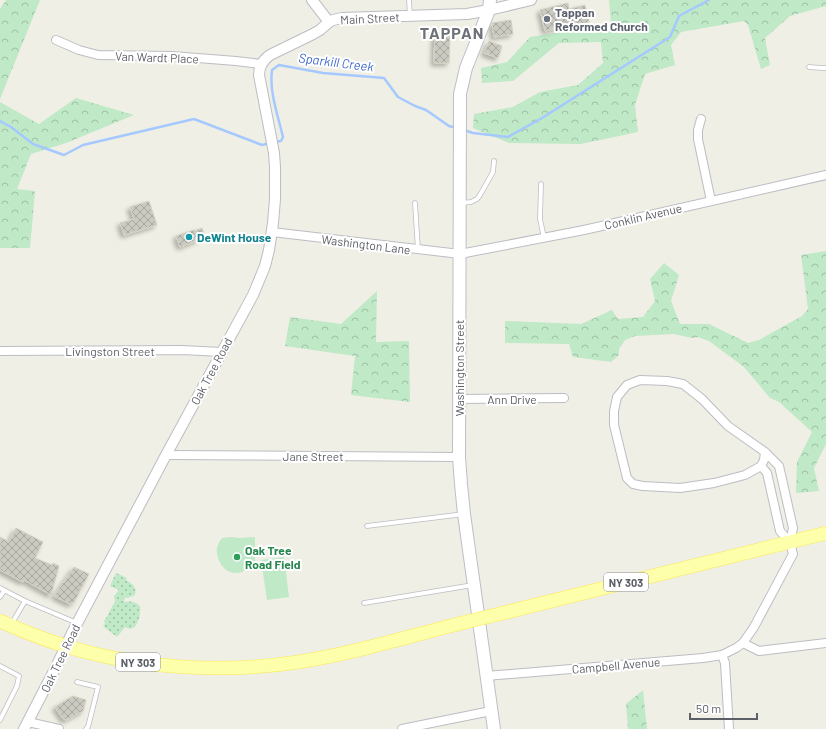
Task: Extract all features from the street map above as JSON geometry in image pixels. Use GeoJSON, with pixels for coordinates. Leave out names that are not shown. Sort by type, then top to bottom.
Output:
{"type":"FeatureCollection","features":[{"type":"Feature","properties":{"kind":"main road","name":"Washington Street"},"geometry":{"type":"LineString","coordinates":[[489,5],[466,68],[460,94],[459,457],[464,514],[494,729]]}},
{"type":"Feature","properties":{"kind":"main road","name":"NY 303"},"geometry":{"type":"LineString","coordinates":[[6,623],[66,646],[104,656],[153,664],[201,668],[249,667],[288,663],[329,656],[826,533]]}},
{"type":"Feature","properties":{"kind":"street","name":"Main Street"},"geometry":{"type":"LineString","coordinates":[[312,0],[329,22],[342,18],[467,14],[489,5],[531,0]]}},
{"type":"Feature","properties":{"kind":"street"},"geometry":{"type":"LineString","coordinates":[[262,64],[270,55],[313,34],[329,22]]}},
{"type":"Feature","properties":{"kind":"street","name":"Van Wardt Place"},"geometry":{"type":"LineString","coordinates":[[56,40],[79,50],[98,55],[172,56],[262,64]]}},
{"type":"Feature","properties":{"kind":"street","name":"Oak Tree Road"},"geometry":{"type":"LineString","coordinates":[[26,725],[77,623],[253,294],[266,264],[272,232],[275,192],[274,153],[259,75],[259,69],[262,64]]}},
{"type":"Feature","properties":{"kind":"street"},"geometry":{"type":"LineString","coordinates":[[701,119],[698,130],[698,139],[711,201]]}},
{"type":"Feature","properties":{"kind":"street","name":"Conklin Avenue"},"geometry":{"type":"LineString","coordinates":[[460,254],[544,238],[826,175]]}},
{"type":"Feature","properties":{"kind":"street","name":"Washington Lane"},"geometry":{"type":"LineString","coordinates":[[272,232],[460,254]]}},
{"type":"Feature","properties":{"kind":"street","name":"Livingston Street"},"geometry":{"type":"LineString","coordinates":[[0,351],[182,350],[221,352]]}},
{"type":"Feature","properties":{"kind":"street","name":"Campbell Avenue"},"geometry":{"type":"LineString","coordinates":[[486,676],[703,658],[722,654],[743,643],[754,627],[793,554],[790,542],[793,528],[779,466],[765,452],[728,426],[702,399],[682,384],[666,381],[640,380],[627,385],[617,397],[614,411],[614,425],[627,478],[633,484],[680,488],[707,484],[745,475],[761,466]]}},
{"type":"Feature","properties":{"kind":"street","name":"Ann Drive"},"geometry":{"type":"LineString","coordinates":[[459,399],[564,398]]}},
{"type":"Feature","properties":{"kind":"street"},"geometry":{"type":"LineString","coordinates":[[765,452],[764,460],[761,466],[767,473],[780,531],[790,542]]}},
{"type":"Feature","properties":{"kind":"street","name":"Jane Street"},"geometry":{"type":"LineString","coordinates":[[166,455],[459,457]]}},
{"type":"Feature","properties":{"kind":"street"},"geometry":{"type":"LineString","coordinates":[[743,643],[759,651],[826,643]]}},
{"type":"Feature","properties":{"kind":"street"},"geometry":{"type":"LineString","coordinates":[[722,654],[725,662],[729,729]]}},
{"type":"Feature","properties":{"kind":"street"},"geometry":{"type":"LineString","coordinates":[[402,729],[491,711]]}},
{"type":"Feature","properties":{"kind":"street"},"geometry":{"type":"LineString","coordinates":[[26,725],[59,729]]}},
{"type":"Feature","properties":{"kind":"lane"},"geometry":{"type":"LineString","coordinates":[[409,0],[410,16]]}},
{"type":"Feature","properties":{"kind":"lane"},"geometry":{"type":"LineString","coordinates":[[809,67],[826,68]]}},
{"type":"Feature","properties":{"kind":"lane"},"geometry":{"type":"LineString","coordinates":[[460,203],[471,202],[480,195],[493,172],[494,161]]}},
{"type":"Feature","properties":{"kind":"lane"},"geometry":{"type":"LineString","coordinates":[[541,184],[540,219],[544,238]]}},
{"type":"Feature","properties":{"kind":"lane"},"geometry":{"type":"LineString","coordinates":[[415,202],[418,250]]}},
{"type":"Feature","properties":{"kind":"lane"},"geometry":{"type":"LineString","coordinates":[[367,526],[464,514]]}},
{"type":"Feature","properties":{"kind":"lane"},"geometry":{"type":"LineString","coordinates":[[364,603],[474,585]]}},
{"type":"Feature","properties":{"kind":"lane"},"geometry":{"type":"LineString","coordinates":[[0,597],[2,590],[77,623]]}},
{"type":"Feature","properties":{"kind":"lane"},"geometry":{"type":"LineString","coordinates":[[6,623],[25,601]]}},
{"type":"Feature","properties":{"kind":"lane"},"geometry":{"type":"LineString","coordinates":[[0,666],[19,676],[17,686],[0,720]]}},
{"type":"Feature","properties":{"kind":"lane"},"geometry":{"type":"LineString","coordinates":[[77,682],[98,688],[88,727],[86,729]]}},
{"type":"Feature","properties":{"kind":"green space"},"geometry":{"type":"Polygon","coordinates":[[[6,0],[40,0],[0,99],[0,9],[6,0]]]}},
{"type":"Feature","properties":{"kind":"green space"},"geometry":{"type":"Polygon","coordinates":[[[609,0],[826,0],[826,6],[790,16],[765,38],[770,65],[761,69],[748,25],[744,21],[681,32],[671,45],[675,65],[645,74],[635,105],[638,132],[581,144],[509,143],[473,128],[474,114],[513,107],[540,92],[578,85],[603,63],[601,42],[559,43],[513,81],[482,83],[481,68],[507,62],[530,37],[611,24],[609,0]]]}},
{"type":"Feature","properties":{"kind":"green space"},"geometry":{"type":"Polygon","coordinates":[[[76,98],[134,115],[66,143],[31,154],[17,189],[35,191],[30,248],[0,248],[0,102],[39,124],[76,98]]]}},
{"type":"Feature","properties":{"kind":"green space"},"geometry":{"type":"Polygon","coordinates":[[[826,251],[826,444],[814,468],[819,491],[796,493],[797,462],[812,432],[779,402],[770,398],[744,367],[709,341],[697,337],[692,338],[674,334],[635,336],[625,340],[619,349],[619,355],[611,362],[573,357],[569,344],[505,343],[505,321],[581,324],[612,310],[618,319],[643,317],[655,301],[650,279],[664,263],[679,275],[671,301],[680,324],[709,324],[748,343],[759,340],[802,316],[808,309],[801,255],[826,251]]]}},
{"type":"Feature","properties":{"kind":"green space"},"geometry":{"type":"Polygon","coordinates":[[[377,291],[376,342],[409,341],[410,402],[351,395],[355,356],[285,346],[290,317],[341,324],[377,291]]]}},
{"type":"Feature","properties":{"kind":"green space","name":"Oak Tree Road Field"},"geometry":{"type":"Polygon","coordinates":[[[255,537],[255,562],[240,573],[233,573],[226,570],[221,564],[217,553],[218,545],[222,538],[255,537]]]}},
{"type":"Feature","properties":{"kind":"green space"},"geometry":{"type":"Polygon","coordinates":[[[284,557],[289,597],[267,600],[261,560],[284,557]]]}},
{"type":"Feature","properties":{"kind":"green space"},"geometry":{"type":"Polygon","coordinates":[[[116,573],[127,578],[126,580],[135,588],[135,595],[128,598],[125,597],[124,602],[134,602],[140,606],[138,622],[135,627],[130,629],[125,627],[117,637],[103,626],[105,624],[104,621],[115,602],[114,596],[119,590],[110,586],[116,573]]]}},
{"type":"Feature","properties":{"kind":"green space"},"geometry":{"type":"Polygon","coordinates":[[[643,690],[647,729],[628,729],[626,704],[643,690]]]}},
{"type":"Feature","properties":{"kind":"building"},"geometry":{"type":"Polygon","coordinates":[[[568,3],[569,9],[585,5],[589,22],[571,27],[571,24],[545,31],[540,10],[568,3]]]}},
{"type":"Feature","properties":{"kind":"building"},"geometry":{"type":"Polygon","coordinates":[[[511,20],[513,34],[494,37],[492,23],[511,20]]]}},
{"type":"Feature","properties":{"kind":"building"},"geometry":{"type":"Polygon","coordinates":[[[435,32],[450,33],[449,63],[434,63],[435,32]]]}},
{"type":"Feature","properties":{"kind":"building"},"geometry":{"type":"Polygon","coordinates":[[[489,41],[502,46],[498,58],[484,53],[489,41]]]}},
{"type":"Feature","properties":{"kind":"building"},"geometry":{"type":"Polygon","coordinates":[[[149,201],[157,225],[124,235],[120,223],[134,219],[130,207],[149,201]]]}},
{"type":"Feature","properties":{"kind":"building","name":"DeWint House"},"geometry":{"type":"Polygon","coordinates":[[[202,228],[205,236],[197,238],[198,240],[180,247],[176,236],[202,228]]]}},
{"type":"Feature","properties":{"kind":"building"},"geometry":{"type":"Polygon","coordinates":[[[16,528],[43,542],[35,558],[52,565],[53,563],[59,566],[51,595],[24,580],[23,582],[0,570],[0,537],[9,542],[16,528]]]}},
{"type":"Feature","properties":{"kind":"building"},"geometry":{"type":"Polygon","coordinates":[[[74,567],[89,574],[74,602],[70,604],[54,596],[74,567]]]}},
{"type":"Feature","properties":{"kind":"building"},"geometry":{"type":"Polygon","coordinates":[[[73,696],[86,700],[83,711],[66,720],[63,719],[55,707],[73,696]]]}},
{"type":"Feature","properties":{"kind":"waterway","name":"Sparkill Creek"},"geometry":{"type":"LineString","coordinates":[[464,130],[473,133],[508,137],[542,118],[670,37],[679,16],[709,0]]}},
{"type":"Feature","properties":{"kind":"waterway","name":"Sparkill Creek"},"geometry":{"type":"LineString","coordinates":[[275,142],[281,141],[283,137],[274,104],[271,78],[272,70],[279,65],[323,73],[384,78],[398,97],[426,110],[449,126],[457,128]]}},
{"type":"Feature","properties":{"kind":"waterway","name":"Sparkill Creek"},"geometry":{"type":"LineString","coordinates":[[0,121],[11,127],[33,144],[64,155],[83,145],[194,119],[262,145],[270,143]]}},
{"type":"Feature","properties":{"kind":"place","name":"Tappan Reformed Church"},"geometry":{"type":"Point","coordinates":[547,19]}},
{"type":"Feature","properties":{"kind":"place","name":"DeWint House"},"geometry":{"type":"Point","coordinates":[189,237]}},
{"type":"Feature","properties":{"kind":"place","name":"Oak Tree Road Field"},"geometry":{"type":"Point","coordinates":[237,557]}},
{"type":"Feature","properties":{"kind":"district","name":"TAPPAN"},"geometry":{"type":"Point","coordinates":[452,32]}}]}
